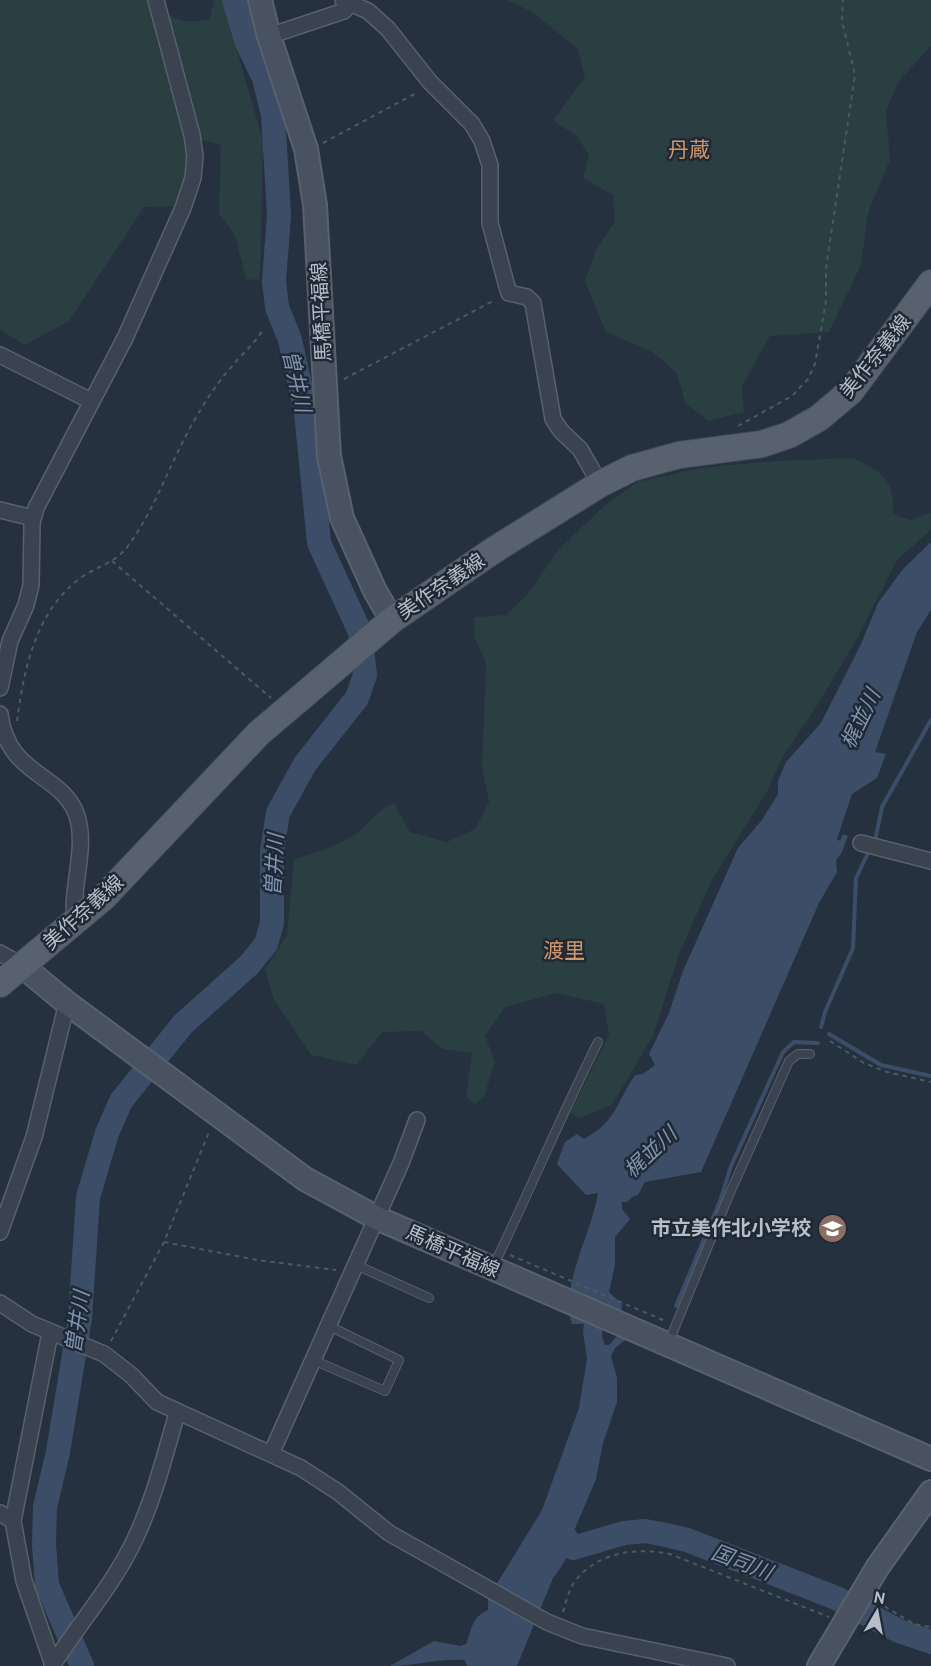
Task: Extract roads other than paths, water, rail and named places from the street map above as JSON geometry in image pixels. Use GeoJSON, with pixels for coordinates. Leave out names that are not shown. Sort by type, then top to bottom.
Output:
{"type":"FeatureCollection","features":[{"type":"Feature","properties":{"kind":"main road","name":"馬橋平福線"},"geometry":{"type":"LineString","coordinates":[[260,0],[269,36],[306,149],[315,205],[329,456],[342,518],[375,591],[382,627]]}},
{"type":"Feature","properties":{"kind":"main road","name":"美作奈義線"},"geometry":{"type":"LineString","coordinates":[[0,984],[11,959],[78,919],[104,897],[259,733],[382,627],[494,550],[600,484],[632,468],[679,455],[762,444],[789,435],[819,418],[851,391],[931,283]]}},
{"type":"Feature","properties":{"kind":"main road","name":"馬橋平福線"},"geometry":{"type":"LineString","coordinates":[[11,959],[305,1179],[377,1218],[499,1264],[667,1337],[931,1459]]}},
{"type":"Feature","properties":{"kind":"main road"},"geometry":{"type":"LineString","coordinates":[[819,1666],[860,1595],[931,1492]]}},
{"type":"Feature","properties":{"kind":"street"},"geometry":{"type":"LineString","coordinates":[[1,680],[10,641],[26,605],[31,585],[33,518],[48,483],[125,338],[194,178],[195,156],[192,135],[156,0]]}},
{"type":"Feature","properties":{"kind":"street"},"geometry":{"type":"LineString","coordinates":[[269,36],[344,11],[347,2],[368,11],[388,29],[430,82],[472,124],[482,141],[490,165],[490,223],[509,292],[527,297],[532,303],[553,419],[561,431],[580,449],[600,484]]}},
{"type":"Feature","properties":{"kind":"street"},"geometry":{"type":"LineString","coordinates":[[0,355],[90,402]]}},
{"type":"Feature","properties":{"kind":"street"},"geometry":{"type":"LineString","coordinates":[[0,510],[33,518]]}},
{"type":"Feature","properties":{"kind":"street"},"geometry":{"type":"LineString","coordinates":[[0,714],[12,750],[28,769],[71,802],[77,816],[80,835],[74,909],[78,919]]}},
{"type":"Feature","properties":{"kind":"street"},"geometry":{"type":"LineString","coordinates":[[861,843],[931,861]]}},
{"type":"Feature","properties":{"kind":"street"},"geometry":{"type":"LineString","coordinates":[[0,1232],[34,1137],[67,1003]]}},
{"type":"Feature","properties":{"kind":"street"},"geometry":{"type":"LineString","coordinates":[[271,1454],[377,1218],[417,1120]]}},
{"type":"Feature","properties":{"kind":"street"},"geometry":{"type":"LineString","coordinates":[[0,1303],[32,1324],[97,1351],[131,1375],[157,1402],[177,1413],[301,1468],[338,1492],[389,1533],[552,1624],[582,1636],[727,1666]]}},
{"type":"Feature","properties":{"kind":"street"},"geometry":{"type":"LineString","coordinates":[[54,1334],[6,1517],[24,1581],[54,1664]]}},
{"type":"Feature","properties":{"kind":"street"},"geometry":{"type":"LineString","coordinates":[[54,1664],[83,1621],[103,1597],[135,1541],[149,1508],[177,1413]]}},
{"type":"Feature","properties":{"kind":"lane"},"geometry":{"type":"LineString","coordinates":[[499,1264],[553,1133],[598,1042]]}},
{"type":"Feature","properties":{"kind":"lane"},"geometry":{"type":"LineString","coordinates":[[667,1337],[789,1061],[798,1054],[810,1054]]}},
{"type":"Feature","properties":{"kind":"lane"},"geometry":{"type":"LineString","coordinates":[[354,1270],[429,1298]]}},
{"type":"Feature","properties":{"kind":"lane"},"geometry":{"type":"LineString","coordinates":[[313,1360],[385,1391],[399,1360],[329,1326]]}},
{"type":"Feature","properties":{"kind":"water","name":"梶並川"},"geometry":{"type":"Polygon","coordinates":[[[931,542],[931,610],[917,632],[875,752],[886,754],[877,778],[852,794],[837,839],[840,841],[843,834],[848,836],[836,860],[837,872],[819,903],[701,1172],[645,1182],[638,1195],[627,1202],[622,1202],[622,1209],[630,1219],[615,1237],[615,1265],[609,1292],[622,1304],[621,1312],[603,1326],[602,1337],[605,1345],[609,1345],[619,1334],[629,1337],[615,1348],[611,1356],[617,1378],[617,1402],[603,1443],[596,1479],[574,1531],[570,1550],[553,1578],[517,1666],[467,1666],[465,1660],[455,1660],[390,1666],[434,1641],[460,1646],[466,1644],[475,1620],[488,1610],[488,1598],[542,1510],[579,1408],[587,1359],[584,1324],[572,1324],[569,1309],[570,1294],[598,1193],[586,1195],[557,1164],[565,1142],[577,1134],[584,1139],[595,1133],[609,1119],[635,1075],[643,1074],[655,1065],[649,1054],[669,1013],[683,971],[738,848],[762,820],[778,794],[778,781],[786,762],[821,723],[861,644],[878,603],[903,569],[931,542]]]}},
{"type":"Feature","properties":{"kind":"waterway","name":"曽井川"},"geometry":{"type":"LineString","coordinates":[[82,1666],[47,1585],[44,1545],[45,1507],[58,1452],[80,1318],[88,1197],[107,1133],[121,1101],[183,1024],[249,965],[266,944],[272,923],[272,851],[278,813],[305,764],[357,698],[365,675],[360,632],[319,543],[306,412],[290,340],[277,307],[274,281],[279,215],[273,115],[264,78],[247,43],[234,0]]}},
{"type":"Feature","properties":{"kind":"waterway"},"geometry":{"type":"LineString","coordinates":[[875,841],[882,807],[931,720]]}},
{"type":"Feature","properties":{"kind":"waterway"},"geometry":{"type":"LineString","coordinates":[[821,1027],[825,1012],[853,948],[856,878],[869,851]]}},
{"type":"Feature","properties":{"kind":"waterway"},"geometry":{"type":"LineString","coordinates":[[829,1034],[881,1065],[931,1076]]}},
{"type":"Feature","properties":{"kind":"waterway"},"geometry":{"type":"LineString","coordinates":[[676,1306],[720,1201],[731,1166],[783,1052],[794,1042],[818,1043]]}},
{"type":"Feature","properties":{"kind":"waterway","name":"国司川"},"geometry":{"type":"LineString","coordinates":[[557,1525],[573,1548],[624,1533],[645,1531],[687,1540],[836,1598],[899,1631],[931,1642]]}},
{"type":"Feature","properties":{"kind":"place","name":"市立美作北小学校"},"geometry":{"type":"Point","coordinates":[832,1228]}},
{"type":"Feature","properties":{"kind":"district","name":"丹蔵"},"geometry":{"type":"Point","coordinates":[689,149]}},
{"type":"Feature","properties":{"kind":"district","name":"渡里"},"geometry":{"type":"Point","coordinates":[564,950]}}]}
